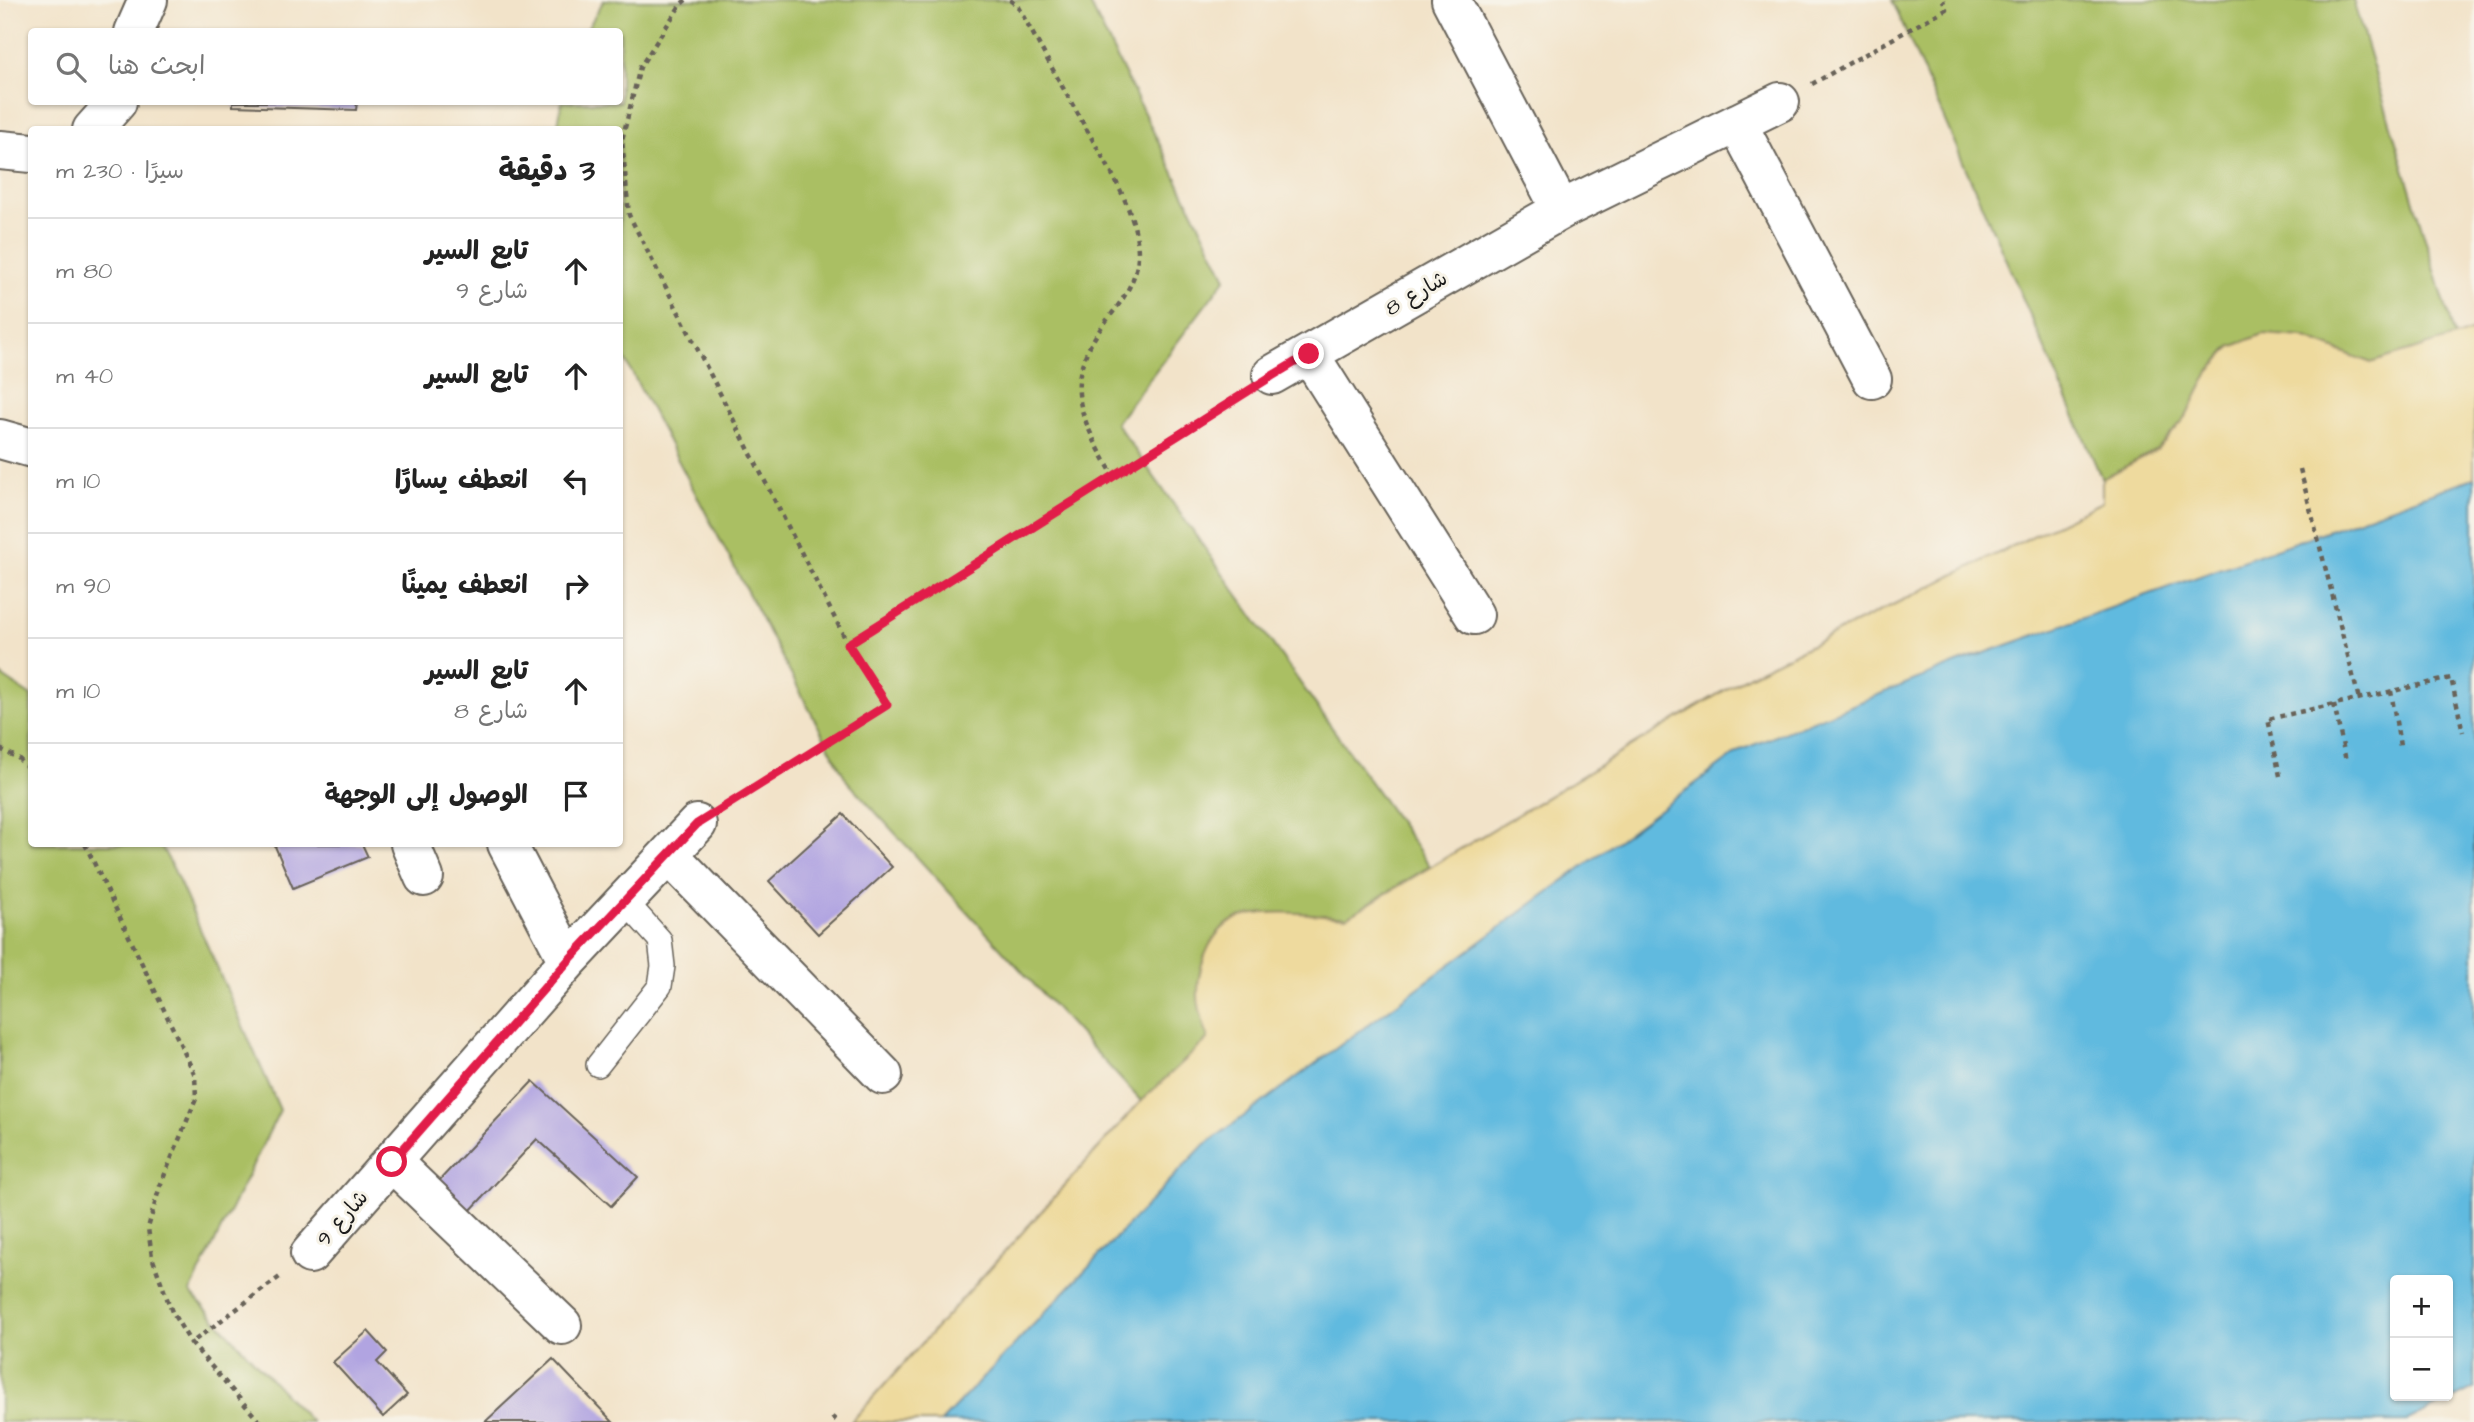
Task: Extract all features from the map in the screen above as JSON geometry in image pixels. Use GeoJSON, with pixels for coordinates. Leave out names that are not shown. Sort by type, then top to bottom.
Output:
{"type":"FeatureCollection","features":[{"type":"Feature","properties":{"kind":"street"},"geometry":{"type":"LineString","coordinates":[[123,0],[132,28]]}},
{"type":"Feature","properties":{"kind":"street"},"geometry":{"type":"LineString","coordinates":[[135,28],[148,0]]}},
{"type":"Feature","properties":{"kind":"street"},"geometry":{"type":"LineString","coordinates":[[1451,0],[1561,210]]}},
{"type":"Feature","properties":{"kind":"street","name":"شارع 8"},"geometry":{"type":"LineString","coordinates":[[1272,376],[1561,210],[1780,102]]}},
{"type":"Feature","properties":{"kind":"street"},"geometry":{"type":"LineString","coordinates":[[1737,123],[1872,379]]}},
{"type":"Feature","properties":{"kind":"street"},"geometry":{"type":"LineString","coordinates":[[0,150],[28,153]]}},
{"type":"Feature","properties":{"kind":"street"},"geometry":{"type":"LineString","coordinates":[[1309,354],[1474,615]]}},
{"type":"Feature","properties":{"kind":"street"},"geometry":{"type":"LineString","coordinates":[[0,439],[28,447]]}},
{"type":"Feature","properties":{"kind":"street","name":"شارع 9"},"geometry":{"type":"LineString","coordinates":[[310,1254],[568,961],[697,824]]}},
{"type":"Feature","properties":{"kind":"street"},"geometry":{"type":"LineString","coordinates":[[509,847],[568,961]]}},
{"type":"Feature","properties":{"kind":"street"},"geometry":{"type":"LineString","coordinates":[[669,855],[883,1075]]}},
{"type":"Feature","properties":{"kind":"street"},"geometry":{"type":"LineString","coordinates":[[392,1162],[562,1325]]}},
{"type":"Feature","properties":{"kind":"lane"},"geometry":{"type":"LineString","coordinates":[[598,1065],[660,986],[663,966],[660,940],[625,901]]}},
{"type":"Feature","properties":{"kind":"path"},"geometry":{"type":"LineString","coordinates":[[623,136],[640,67],[686,0]]}},
{"type":"Feature","properties":{"kind":"path"},"geometry":{"type":"LineString","coordinates":[[1010,0],[1018,7],[1129,206],[1138,254],[1133,278],[1126,293],[1102,326],[1078,379],[1078,397],[1086,426],[1113,475]]}},
{"type":"Feature","properties":{"kind":"path"},"geometry":{"type":"LineString","coordinates":[[1780,102],[1946,9],[1943,0]]}},
{"type":"Feature","properties":{"kind":"path"},"geometry":{"type":"LineString","coordinates":[[623,151],[629,215],[848,644],[887,705],[697,824]]}},
{"type":"Feature","properties":{"kind":"path"},"geometry":{"type":"LineString","coordinates":[[848,644],[1272,376]]}},
{"type":"Feature","properties":{"kind":"path"},"geometry":{"type":"LineString","coordinates":[[2300,469],[2360,699]]}},
{"type":"Feature","properties":{"kind":"path"},"geometry":{"type":"LineString","coordinates":[[2280,776],[2268,719],[2451,678],[2463,732]]}},
{"type":"Feature","properties":{"kind":"path"},"geometry":{"type":"LineString","coordinates":[[2391,691],[2400,746]]}},
{"type":"Feature","properties":{"kind":"path"},"geometry":{"type":"LineString","coordinates":[[2334,704],[2346,761]]}},
{"type":"Feature","properties":{"kind":"path"},"geometry":{"type":"LineString","coordinates":[[0,748],[18,758],[28,768]]}},
{"type":"Feature","properties":{"kind":"path"},"geometry":{"type":"LineString","coordinates":[[86,847],[195,1075],[196,1099],[160,1186],[148,1228],[152,1257],[172,1312],[191,1343],[260,1422]]}},
{"type":"Feature","properties":{"kind":"path"},"geometry":{"type":"LineString","coordinates":[[191,1343],[310,1254]]}},
{"type":"Feature","properties":{"kind":"path"},"geometry":{"type":"LineString","coordinates":[[832,1417],[838,1422]]}},
{"type":"Feature","properties":{"kind":"green space"},"geometry":{"type":"Polygon","coordinates":[[[604,0],[1088,0],[1226,278],[1116,423],[1430,866],[1347,917],[1288,913],[1198,997],[1208,1039],[1141,1101],[847,781],[623,356],[623,126],[558,126],[561,105],[623,105],[623,28],[588,28],[604,0]]]}},
{"type":"Feature","properties":{"kind":"green space"},"geometry":{"type":"Polygon","coordinates":[[[1892,0],[2353,0],[2455,337],[2371,363],[2303,337],[2263,334],[2230,347],[2209,372],[2186,417],[2157,450],[2102,479],[1892,0]]]}},
{"type":"Feature","properties":{"kind":"green space"},"geometry":{"type":"Polygon","coordinates":[[[0,675],[28,694],[28,847],[162,847],[280,1110],[190,1292],[311,1422],[0,1422],[0,675]]]}},
{"type":"Feature","properties":{"kind":"sand"},"geometry":{"type":"Polygon","coordinates":[[[2474,331],[2474,478],[1957,663],[1202,1147],[941,1422],[851,1422],[1141,1101],[1208,1039],[1199,1007],[1200,971],[1216,935],[1235,919],[1260,913],[1347,917],[1750,675],[2102,502],[2102,479],[2157,450],[2186,417],[2209,372],[2231,347],[2263,334],[2303,337],[2371,363],[2474,331]]]}},
{"type":"Feature","properties":{"kind":"water"},"geometry":{"type":"Polygon","coordinates":[[[2474,478],[2474,1388],[2453,1398],[2453,1275],[2390,1275],[2390,1401],[2448,1401],[2406,1422],[941,1422],[1202,1147],[1741,750],[1957,663],[2474,478]]]}},
{"type":"Feature","properties":{"kind":"building"},"geometry":{"type":"Polygon","coordinates":[[[233,105],[357,105],[356,110],[233,105]]]}},
{"type":"Feature","properties":{"kind":"building"},"geometry":{"type":"Polygon","coordinates":[[[843,814],[892,867],[818,934],[769,881],[843,814]]]}},
{"type":"Feature","properties":{"kind":"building"},"geometry":{"type":"Polygon","coordinates":[[[275,847],[363,847],[368,857],[293,888],[275,847]]]}},
{"type":"Feature","properties":{"kind":"building"},"geometry":{"type":"Polygon","coordinates":[[[533,1081],[638,1177],[611,1206],[537,1139],[468,1213],[436,1184],[533,1081]]]}},
{"type":"Feature","properties":{"kind":"building"},"geometry":{"type":"Polygon","coordinates":[[[368,1331],[387,1352],[377,1362],[407,1395],[383,1417],[333,1362],[368,1331]]]}},
{"type":"Feature","properties":{"kind":"building"},"geometry":{"type":"Polygon","coordinates":[[[553,1359],[613,1422],[485,1422],[553,1359]]]}},
{"type":"Feature","properties":{"kind":"route"},"geometry":{"type":"LineString","coordinates":[[392,1162],[568,961],[697,824],[887,705],[848,644],[1309,354]]}}]}
